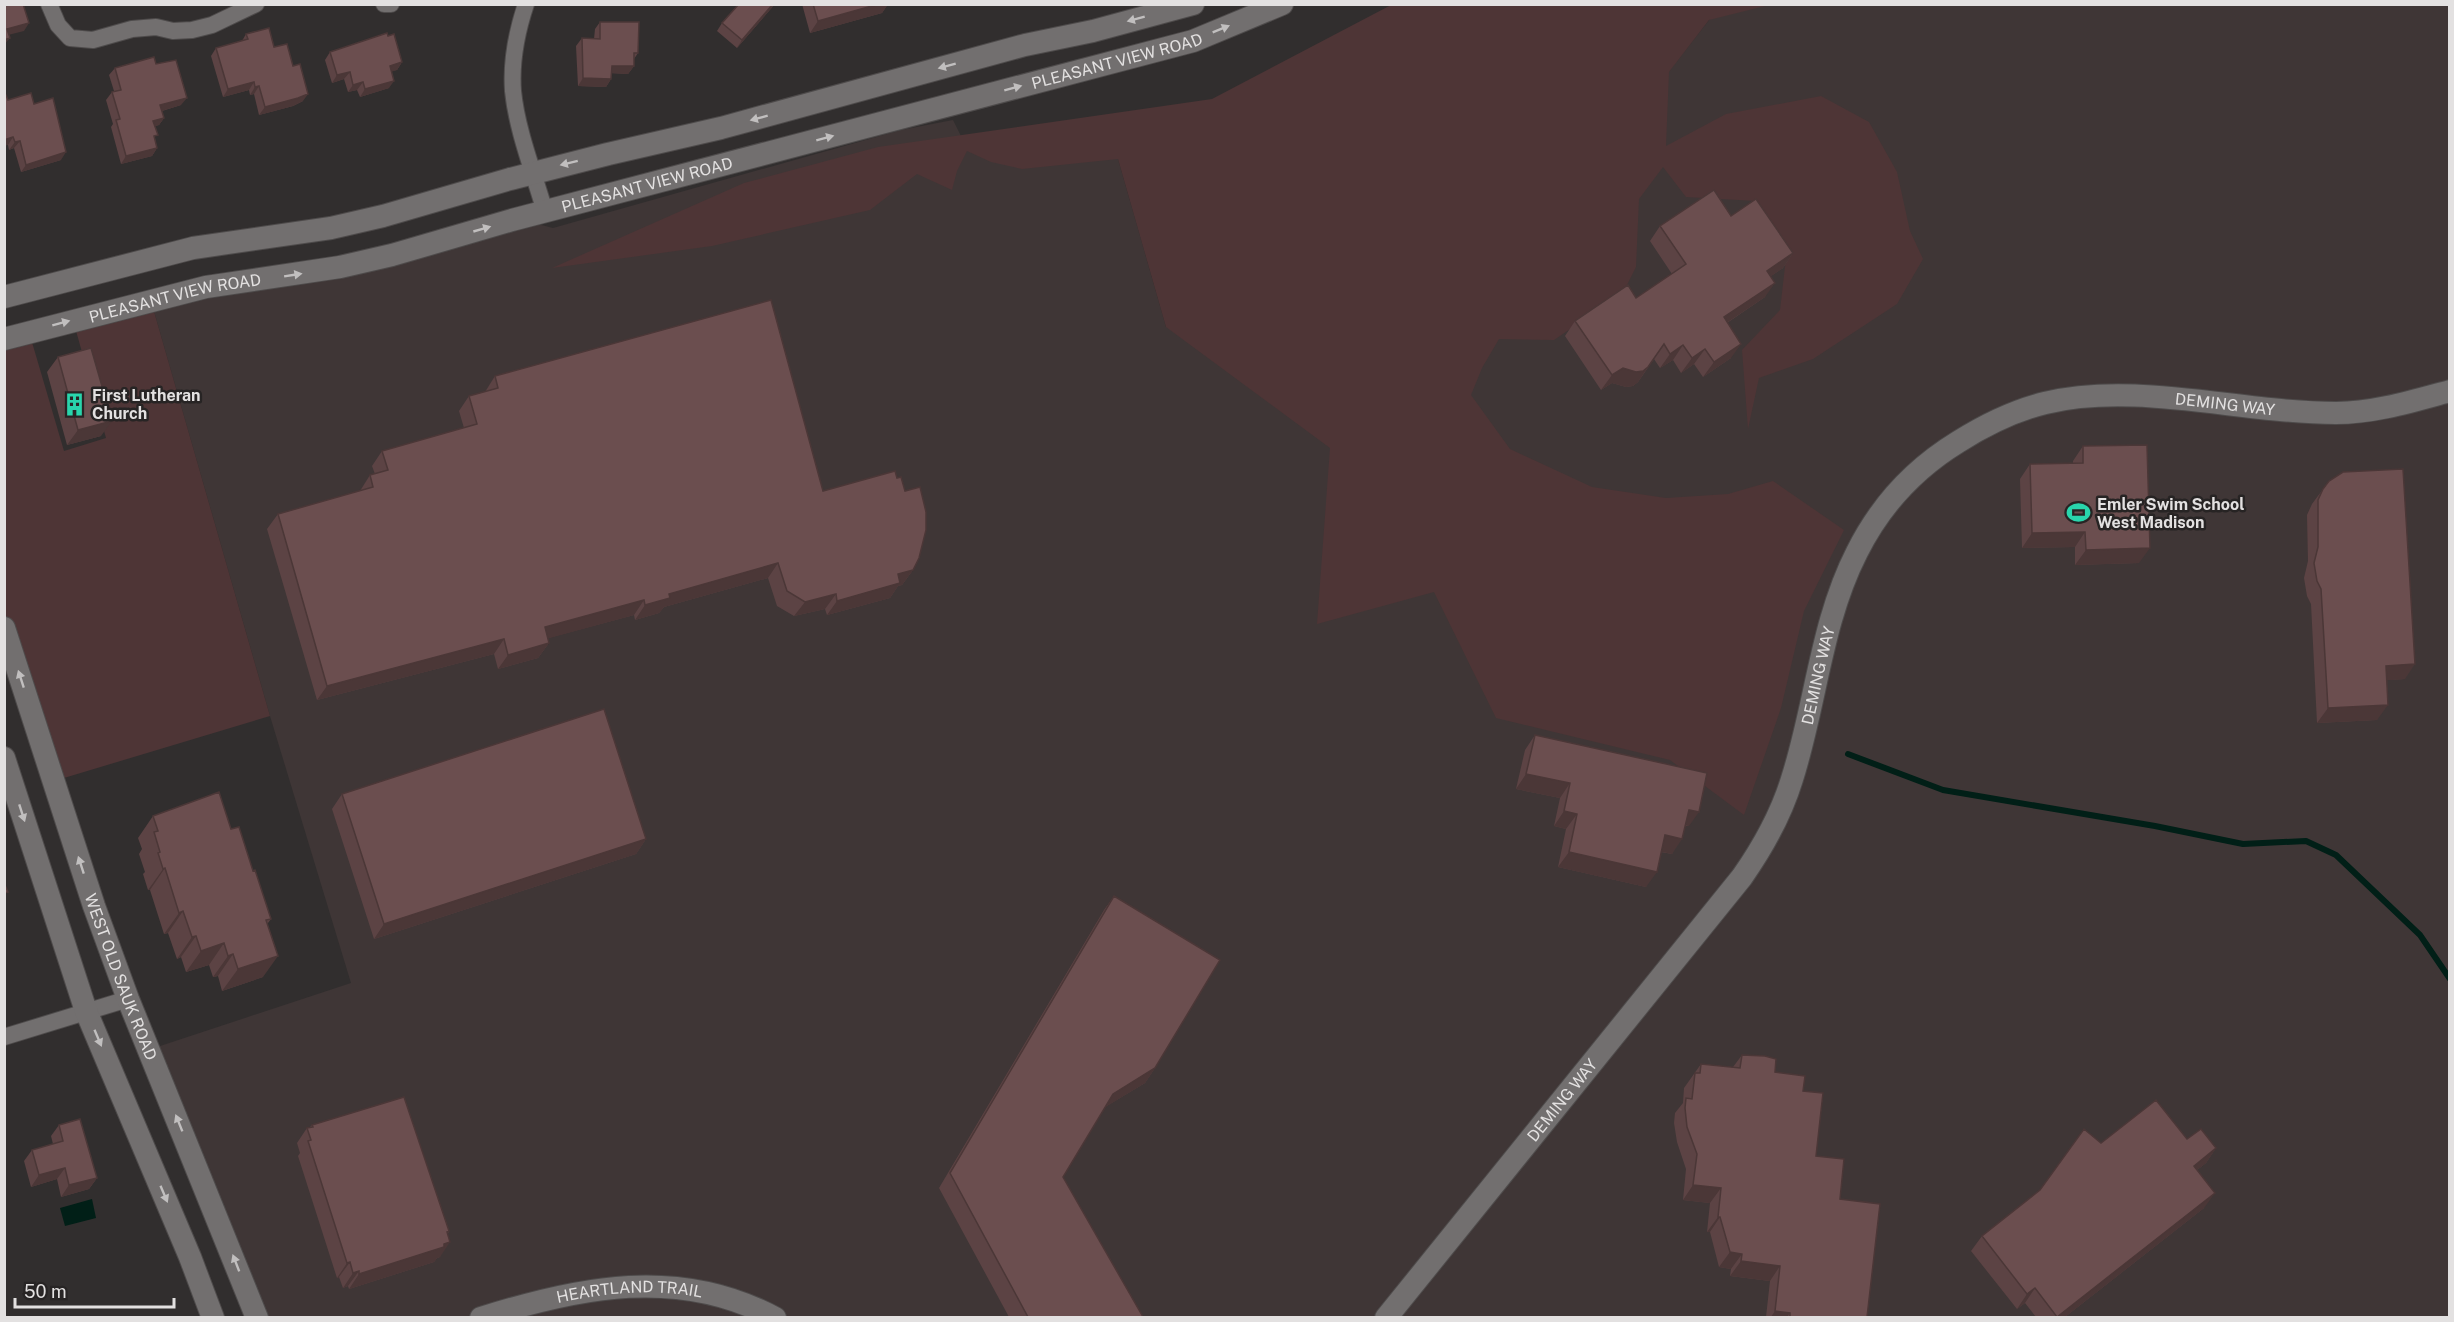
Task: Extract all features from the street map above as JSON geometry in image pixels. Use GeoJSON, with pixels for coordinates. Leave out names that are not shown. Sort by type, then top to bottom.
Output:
{"type":"FeatureCollection","features":[{"type":"Feature","properties":{"kind":"street"},"geometry":{"type":"LineString","coordinates":[[49,4],[58,25],[70,38],[93,40],[132,29],[156,27],[173,31],[192,30],[212,25],[256,4]]}},
{"type":"Feature","properties":{"kind":"street"},"geometry":{"type":"LineString","coordinates":[[384,4],[391,4]]}},
{"type":"Feature","properties":{"kind":"street","name":"PLEASANT VIEW ROAD"},"geometry":{"type":"LineString","coordinates":[[4,297],[193,248],[331,228],[534,173],[721,128],[1025,45],[1093,31],[1193,4]]}},
{"type":"Feature","properties":{"kind":"street","name":"PLEASANT VIEW ROAD"},"geometry":{"type":"LineString","coordinates":[[4,339],[206,288],[340,267],[1193,41],[1282,4]]}},
{"type":"Feature","properties":{"kind":"street"},"geometry":{"type":"LineString","coordinates":[[523,6],[515,54],[513,93],[545,212]]}},
{"type":"Feature","properties":{"kind":"street","name":"DEMING WAY"},"geometry":{"type":"LineString","coordinates":[[1386,1317],[1538,1132],[1763,847],[1792,779],[1833,610],[1845,576],[1858,549],[1887,504],[1924,465],[1978,429],[2004,416],[2045,403],[2075,398],[2105,395],[2142,396],[2338,413],[2397,405],[2450,391]]}},
{"type":"Feature","properties":{"kind":"street","name":"WEST OLD SAUK ROAD"},"geometry":{"type":"LineString","coordinates":[[4,628],[94,906],[128,999],[257,1317]]}},
{"type":"Feature","properties":{"kind":"street"},"geometry":{"type":"LineString","coordinates":[[4,758],[86,1011],[213,1317]]}},
{"type":"Feature","properties":{"kind":"street"},"geometry":{"type":"LineString","coordinates":[[4,1037],[128,999]]}},
{"type":"Feature","properties":{"kind":"street","name":"HEARTLAND TRAIL"},"geometry":{"type":"LineString","coordinates":[[481,1317],[590,1290],[639,1284],[678,1287],[730,1298],[775,1317]]}},
{"type":"Feature","properties":{"kind":"shaded area"},"geometry":{"type":"Polygon","coordinates":[[[1393,4],[1769,5],[1709,20],[1669,72],[1666,146],[1726,114],[1821,96],[1869,122],[1897,172],[1910,231],[1923,259],[1897,304],[1813,359],[1759,378],[1748,429],[1742,350],[1780,310],[1787,249],[1756,201],[1686,197],[1663,167],[1639,199],[1636,267],[1623,293],[1554,340],[1499,339],[1482,368],[1471,395],[1510,449],[1592,487],[1666,498],[1728,494],[1773,481],[1844,530],[1804,611],[1781,708],[1744,815],[1670,760],[1496,718],[1434,592],[1317,624],[1330,448],[1166,327],[1118,159],[1022,169],[991,162],[967,151],[957,171],[952,190],[917,174],[870,210],[712,246],[552,268],[744,183],[878,147],[1212,99],[1393,4]]]}},
{"type":"Feature","properties":{"kind":"shaded area"},"geometry":{"type":"Polygon","coordinates":[[[1739,5],[2449,5],[2449,1317],[257,1317],[148,1050],[351,983],[270,716],[151,301],[518,219],[553,228],[901,130],[953,120],[968,150],[1118,159],[1166,327],[1632,119],[1709,20],[1739,5]]]}},
{"type":"Feature","properties":{"kind":"shaded area"},"geometry":{"type":"Polygon","coordinates":[[[151,301],[270,716],[54,781],[5,628],[4,339],[29,332],[64,451],[106,438],[73,320],[151,301]]]}},
{"type":"Feature","properties":{"kind":"shaded area"},"geometry":{"type":"Polygon","coordinates":[[[92,1199],[96,1218],[65,1226],[60,1208],[92,1199]]]}},
{"type":"Feature","properties":{"kind":"building"},"geometry":{"type":"Polygon","coordinates":[[[4,4],[23,4],[29,23],[7,29],[10,38],[4,40],[4,4]]]}},
{"type":"Feature","properties":{"kind":"building"},"geometry":{"type":"Polygon","coordinates":[[[739,4],[773,4],[742,40],[722,23],[739,4]]]}},
{"type":"Feature","properties":{"kind":"building"},"geometry":{"type":"Polygon","coordinates":[[[813,4],[879,4],[818,21],[813,4]]]}},
{"type":"Feature","properties":{"kind":"building"},"geometry":{"type":"Polygon","coordinates":[[[600,22],[639,22],[638,53],[634,53],[634,66],[612,66],[611,79],[583,78],[582,38],[600,39],[600,22]]]}},
{"type":"Feature","properties":{"kind":"building"},"geometry":{"type":"Polygon","coordinates":[[[269,28],[274,47],[287,44],[293,66],[300,64],[308,94],[265,107],[259,86],[255,87],[254,82],[228,89],[216,48],[248,39],[246,34],[269,28]]]}},
{"type":"Feature","properties":{"kind":"building"},"geometry":{"type":"Polygon","coordinates":[[[387,33],[388,36],[394,34],[402,62],[390,66],[394,81],[365,89],[363,82],[353,85],[350,72],[337,75],[330,52],[387,33]]]}},
{"type":"Feature","properties":{"kind":"building"},"geometry":{"type":"Polygon","coordinates":[[[154,57],[156,64],[176,60],[187,98],[160,105],[164,118],[153,121],[158,135],[154,136],[157,148],[126,156],[116,120],[120,119],[112,92],[121,90],[115,68],[154,57]]]}},
{"type":"Feature","properties":{"kind":"building"},"geometry":{"type":"Polygon","coordinates":[[[31,93],[34,104],[53,98],[66,152],[26,165],[20,141],[15,142],[13,137],[4,140],[4,95],[8,100],[31,93]]]}},
{"type":"Feature","properties":{"kind":"building"},"geometry":{"type":"Polygon","coordinates":[[[1714,190],[1731,216],[1756,199],[1793,253],[1767,271],[1775,283],[1724,317],[1741,344],[1714,362],[1705,349],[1692,358],[1683,345],[1670,354],[1664,344],[1643,371],[1636,372],[1623,368],[1612,375],[1575,321],[1628,285],[1636,298],[1686,264],[1660,226],[1714,190]]]}},
{"type":"Feature","properties":{"kind":"building"},"geometry":{"type":"Polygon","coordinates":[[[771,300],[823,491],[895,471],[897,478],[901,477],[905,491],[920,487],[926,512],[926,530],[919,558],[913,570],[898,574],[900,583],[837,601],[836,594],[805,602],[787,591],[778,563],[669,594],[670,598],[645,605],[644,600],[545,627],[549,643],[508,655],[504,639],[327,686],[278,514],[373,487],[370,475],[388,470],[382,451],[477,424],[469,396],[498,388],[495,376],[771,300]]]}},
{"type":"Feature","properties":{"kind":"building"},"geometry":{"type":"Polygon","coordinates":[[[91,348],[112,421],[78,430],[58,357],[91,348]]]}},
{"type":"Feature","properties":{"kind":"building","name":"Emler Swim School West Madison"},"geometry":{"type":"Polygon","coordinates":[[[2147,445],[2150,548],[2086,550],[2085,532],[2032,533],[2030,464],[2083,463],[2083,446],[2147,445]]]}},
{"type":"Feature","properties":{"kind":"building"},"geometry":{"type":"Polygon","coordinates":[[[2403,469],[2415,664],[2386,666],[2388,705],[2328,708],[2321,589],[2314,563],[2318,547],[2318,500],[2329,481],[2343,472],[2403,469]]]}},
{"type":"Feature","properties":{"kind":"building"},"geometry":{"type":"Polygon","coordinates":[[[604,709],[646,839],[384,924],[342,794],[604,709]]]}},
{"type":"Feature","properties":{"kind":"building"},"geometry":{"type":"Polygon","coordinates":[[[1535,735],[1707,773],[1699,812],[1689,810],[1682,839],[1665,835],[1657,872],[1569,852],[1577,814],[1564,811],[1570,783],[1526,774],[1535,735]]]}},
{"type":"Feature","properties":{"kind":"building"},"geometry":{"type":"Polygon","coordinates":[[[219,792],[231,829],[239,827],[253,871],[255,870],[271,919],[266,920],[278,956],[238,969],[233,954],[228,956],[224,943],[201,951],[196,936],[192,937],[183,911],[179,913],[165,868],[163,869],[154,832],[158,831],[153,816],[219,792]]]}},
{"type":"Feature","properties":{"kind":"building"},"geometry":{"type":"Polygon","coordinates":[[[1114,896],[1220,960],[1155,1068],[1113,1094],[1063,1177],[1143,1317],[1028,1317],[950,1173],[1114,896]]]}},
{"type":"Feature","properties":{"kind":"building"},"geometry":{"type":"Polygon","coordinates":[[[1742,1055],[1776,1059],[1775,1072],[1805,1076],[1803,1091],[1823,1093],[1816,1156],[1844,1159],[1840,1199],[1880,1204],[1867,1317],[1790,1317],[1790,1313],[1775,1311],[1780,1266],[1741,1261],[1742,1254],[1730,1252],[1720,1217],[1718,1217],[1721,1188],[1693,1185],[1697,1154],[1687,1127],[1685,1108],[1686,1098],[1692,1099],[1695,1073],[1700,1073],[1701,1064],[1740,1068],[1742,1055]]]}},
{"type":"Feature","properties":{"kind":"building"},"geometry":{"type":"Polygon","coordinates":[[[404,1097],[449,1231],[447,1232],[450,1242],[444,1244],[444,1247],[359,1274],[359,1271],[353,1273],[350,1262],[347,1263],[308,1141],[311,1140],[307,1128],[404,1097]]]}},
{"type":"Feature","properties":{"kind":"building"},"geometry":{"type":"Polygon","coordinates":[[[2156,1100],[2187,1139],[2201,1129],[2216,1148],[2194,1166],[2215,1193],[2057,1317],[2035,1288],[2027,1294],[1982,1236],[2040,1190],[2084,1129],[2101,1143],[2156,1100]]]}},
{"type":"Feature","properties":{"kind":"building"},"geometry":{"type":"Polygon","coordinates":[[[80,1119],[97,1178],[69,1185],[65,1168],[39,1175],[32,1150],[63,1141],[59,1125],[80,1119]]]}},
{"type":"Feature","properties":{"kind":"waterway"},"geometry":{"type":"LineString","coordinates":[[1848,754],[1943,790],[2155,826],[2243,844],[2306,841],[2336,855],[2420,935],[2450,979]]}},
{"type":"Feature","properties":{"kind":"place","name":"First Lutheran Church"},"geometry":{"type":"Point","coordinates":[74,404]}},
{"type":"Feature","properties":{"kind":"place","name":"Emler Swim School West Madison"},"geometry":{"type":"Point","coordinates":[2079,513]}}]}
